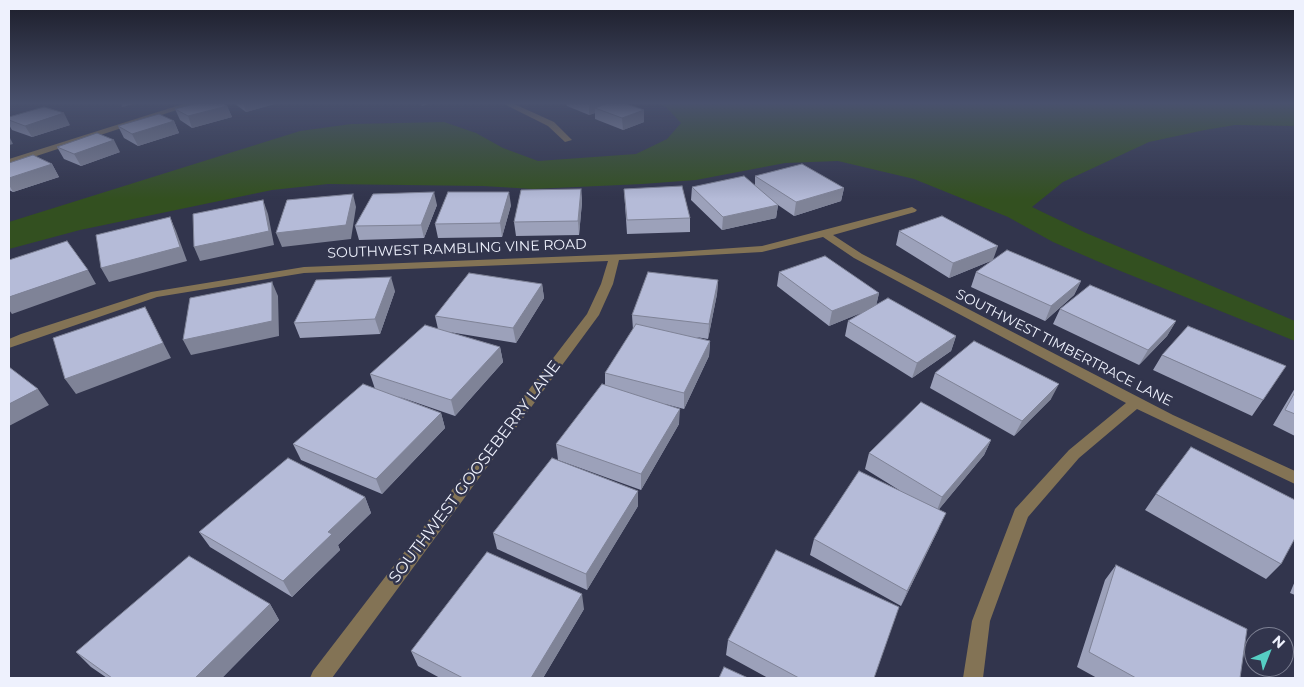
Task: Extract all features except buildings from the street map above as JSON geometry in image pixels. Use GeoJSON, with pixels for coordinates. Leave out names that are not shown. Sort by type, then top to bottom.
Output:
{"type":"FeatureCollection","features":[{"type":"Feature","properties":{"kind":"street"},"geometry":{"type":"LineString","coordinates":[[9,162],[93,135]]}},
{"type":"Feature","properties":{"kind":"street"},"geometry":{"type":"LineString","coordinates":[[563,135],[568,140]]}},
{"type":"Feature","properties":{"kind":"street","name":"SOUTHWEST RAMBLING VINE ROAD"},"geometry":{"type":"LineString","coordinates":[[9,344],[155,294],[304,270],[675,256],[762,249],[912,210]]}},
{"type":"Feature","properties":{"kind":"street","name":"SOUTHWEST TIMBERTRACE LANE"},"geometry":{"type":"LineString","coordinates":[[825,234],[858,256],[1136,402],[1295,478]]}},
{"type":"Feature","properties":{"kind":"street","name":"SOUTHWEST GOOSEBERRY LANE"},"geometry":{"type":"LineString","coordinates":[[320,678],[593,315],[607,284],[614,258]]}},
{"type":"Feature","properties":{"kind":"street"},"geometry":{"type":"LineString","coordinates":[[973,678],[981,622],[1021,514],[1074,454],[1136,402]]}},
{"type":"Feature","properties":{"kind":"green space"},"geometry":{"type":"Polygon","coordinates":[[[287,135],[480,135],[503,148],[538,161],[636,154],[667,139],[670,135],[1181,135],[1149,142],[1063,182],[1032,207],[1086,233],[1295,321],[1295,341],[1113,268],[1053,242],[1008,217],[914,179],[838,161],[785,163],[696,180],[533,189],[483,186],[328,184],[272,190],[80,230],[9,249],[9,222],[287,135]]]}}]}
